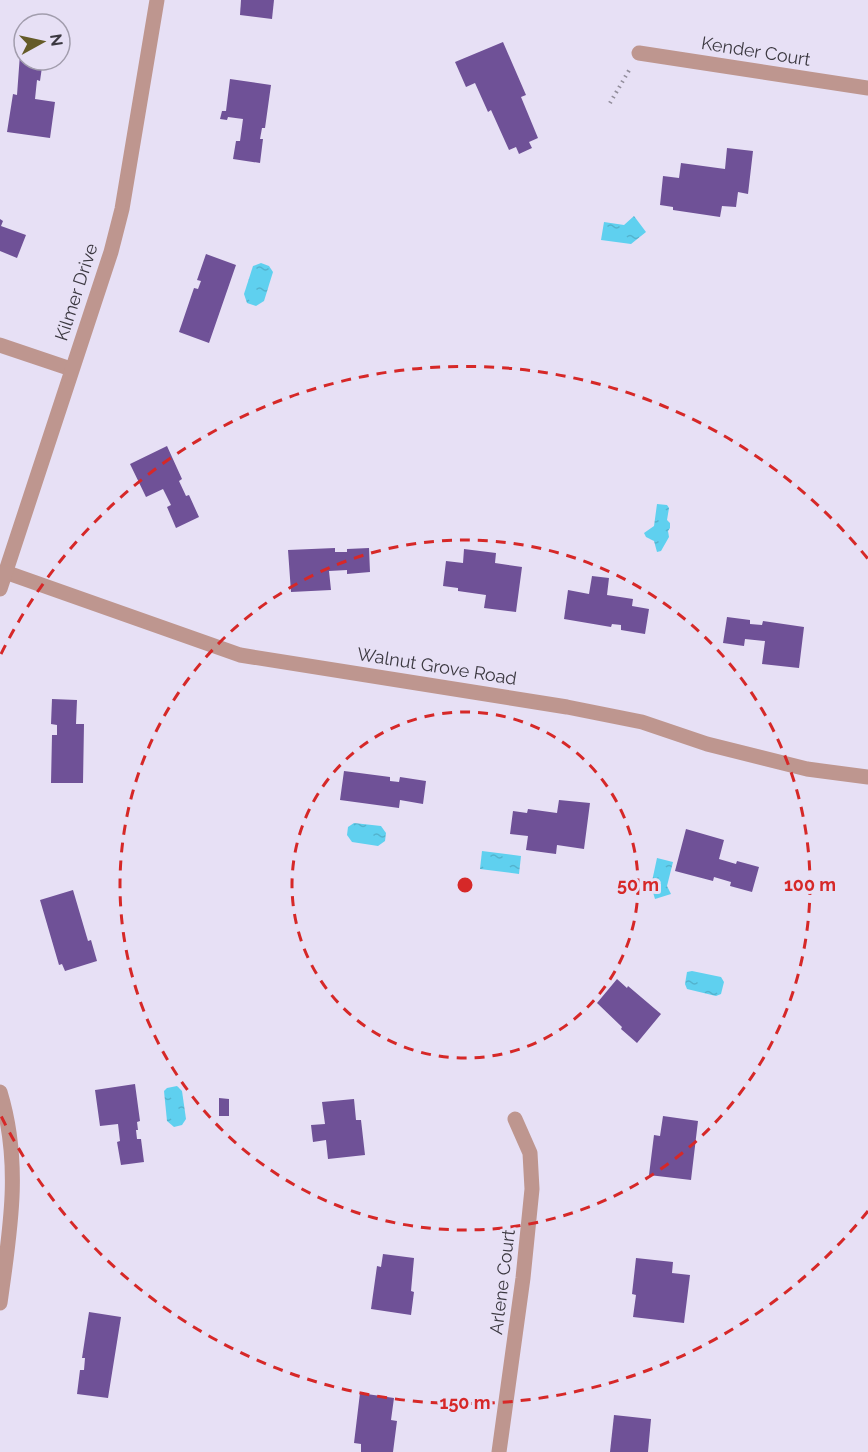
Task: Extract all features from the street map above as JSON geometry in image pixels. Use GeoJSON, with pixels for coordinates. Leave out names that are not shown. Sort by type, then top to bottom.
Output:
{"type":"FeatureCollection","features":[{"type":"Feature","properties":{"kind":"street","name":"Kilmer Drive"},"geometry":{"type":"LineString","coordinates":[[0,589],[111,252],[122,209],[157,0]]}},
{"type":"Feature","properties":{"kind":"street","name":"Kender Court"},"geometry":{"type":"LineString","coordinates":[[639,53],[868,88]]}},
{"type":"Feature","properties":{"kind":"street"},"geometry":{"type":"LineString","coordinates":[[0,345],[71,369]]}},
{"type":"Feature","properties":{"kind":"street","name":"Walnut Grove Road"},"geometry":{"type":"LineString","coordinates":[[5,572],[240,655],[567,706],[642,722],[707,744],[807,769],[868,777]]}},
{"type":"Feature","properties":{"kind":"street"},"geometry":{"type":"LineString","coordinates":[[0,1092],[12,1145],[14,1181],[11,1229],[0,1303]]}},
{"type":"Feature","properties":{"kind":"street","name":"Arlene Court"},"geometry":{"type":"LineString","coordinates":[[499,1452],[523,1278],[532,1189],[530,1153],[515,1119]]}},
{"type":"Feature","properties":{"kind":"path"},"geometry":{"type":"LineString","coordinates":[[610,103],[639,53]]}},
{"type":"Feature","properties":{"kind":"water"},"geometry":{"type":"Polygon","coordinates":[[[634,216],[646,232],[631,244],[601,240],[604,222],[624,225],[634,216]]]}},
{"type":"Feature","properties":{"kind":"water"},"geometry":{"type":"Polygon","coordinates":[[[261,263],[269,266],[273,272],[264,301],[256,306],[247,303],[244,294],[253,266],[261,263]]]}},
{"type":"Feature","properties":{"kind":"water"},"geometry":{"type":"Polygon","coordinates":[[[657,504],[667,505],[669,508],[667,520],[670,528],[669,537],[661,551],[657,552],[654,541],[646,537],[644,533],[654,526],[657,504]]]}},
{"type":"Feature","properties":{"kind":"water"},"geometry":{"type":"Polygon","coordinates":[[[354,823],[381,826],[386,833],[385,841],[378,846],[352,842],[347,835],[348,827],[354,823]]]}},
{"type":"Feature","properties":{"kind":"water"},"geometry":{"type":"Polygon","coordinates":[[[482,851],[521,856],[519,874],[480,869],[482,851]]]}},
{"type":"Feature","properties":{"kind":"water"},"geometry":{"type":"Polygon","coordinates":[[[657,858],[673,862],[667,886],[671,894],[655,899],[651,886],[657,858]]]}},
{"type":"Feature","properties":{"kind":"water"},"geometry":{"type":"Polygon","coordinates":[[[687,972],[721,977],[724,982],[721,994],[716,996],[687,989],[685,984],[687,972]]]}},
{"type":"Feature","properties":{"kind":"water"},"geometry":{"type":"Polygon","coordinates":[[[177,1086],[182,1091],[186,1119],[182,1125],[174,1127],[167,1121],[164,1091],[177,1086]]]}},
{"type":"Feature","properties":{"kind":"building"},"geometry":{"type":"Polygon","coordinates":[[[241,0],[274,0],[272,19],[240,15],[241,0]]]}},
{"type":"Feature","properties":{"kind":"building"},"geometry":{"type":"Polygon","coordinates":[[[503,42],[526,95],[521,97],[538,138],[529,142],[532,148],[519,154],[516,147],[509,150],[491,110],[488,112],[475,83],[466,87],[455,62],[503,42]]]}},
{"type":"Feature","properties":{"kind":"building"},"geometry":{"type":"Polygon","coordinates":[[[19,72],[41,72],[40,81],[37,80],[35,99],[55,102],[50,138],[7,132],[13,94],[17,95],[19,72]]]}},
{"type":"Feature","properties":{"kind":"building"},"geometry":{"type":"Polygon","coordinates":[[[230,79],[271,85],[265,128],[262,128],[260,139],[263,139],[260,163],[233,159],[236,141],[240,141],[243,119],[228,117],[227,120],[220,119],[222,111],[226,111],[230,79]]]}},
{"type":"Feature","properties":{"kind":"building"},"geometry":{"type":"Polygon","coordinates":[[[727,148],[753,151],[748,194],[738,192],[736,207],[722,206],[720,217],[673,210],[673,207],[660,205],[663,176],[679,178],[681,163],[725,169],[727,148]]]}},
{"type":"Feature","properties":{"kind":"building"},"geometry":{"type":"Polygon","coordinates":[[[0,219],[3,221],[1,226],[26,235],[17,258],[0,251],[0,219]]]}},
{"type":"Feature","properties":{"kind":"building"},"geometry":{"type":"Polygon","coordinates":[[[206,254],[236,265],[209,343],[179,332],[194,288],[198,289],[201,281],[197,280],[206,254]]]}},
{"type":"Feature","properties":{"kind":"building"},"geometry":{"type":"Polygon","coordinates":[[[167,446],[182,479],[179,481],[186,496],[189,495],[199,517],[176,528],[167,507],[171,505],[163,489],[146,497],[130,464],[167,446]]]}},
{"type":"Feature","properties":{"kind":"building"},"geometry":{"type":"Polygon","coordinates":[[[335,548],[335,552],[347,552],[347,549],[369,548],[370,572],[347,574],[347,570],[329,571],[331,590],[291,592],[288,550],[335,548]]]}},
{"type":"Feature","properties":{"kind":"building"},"geometry":{"type":"Polygon","coordinates":[[[464,549],[496,553],[495,563],[522,567],[516,612],[484,608],[486,595],[458,591],[458,588],[443,586],[446,561],[463,563],[464,549]]]}},
{"type":"Feature","properties":{"kind":"building"},"geometry":{"type":"Polygon","coordinates":[[[592,576],[609,578],[607,595],[633,599],[632,606],[649,609],[645,634],[621,630],[621,625],[612,624],[611,627],[564,619],[568,590],[589,594],[592,576]]]}},
{"type":"Feature","properties":{"kind":"building"},"geometry":{"type":"Polygon","coordinates":[[[727,617],[750,620],[750,624],[762,625],[763,621],[804,627],[799,668],[762,664],[765,641],[745,639],[744,646],[723,643],[727,617]]]}},
{"type":"Feature","properties":{"kind":"building"},"geometry":{"type":"Polygon","coordinates":[[[52,699],[77,700],[76,724],[84,724],[83,783],[51,783],[52,735],[57,735],[57,725],[51,724],[52,699]]]}},
{"type":"Feature","properties":{"kind":"building"},"geometry":{"type":"Polygon","coordinates":[[[344,771],[390,777],[390,781],[399,782],[400,777],[426,781],[423,804],[400,800],[399,808],[340,800],[344,771]]]}},
{"type":"Feature","properties":{"kind":"building"},"geometry":{"type":"Polygon","coordinates":[[[559,800],[590,803],[584,849],[557,845],[556,854],[526,850],[528,836],[510,834],[513,811],[527,813],[528,809],[557,813],[559,800]]]}},
{"type":"Feature","properties":{"kind":"building"},"geometry":{"type":"Polygon","coordinates":[[[686,829],[724,840],[719,859],[759,867],[752,892],[730,886],[731,882],[714,877],[713,881],[675,871],[686,829]]]}},
{"type":"Feature","properties":{"kind":"building"},"geometry":{"type":"Polygon","coordinates":[[[73,890],[88,941],[91,940],[97,961],[65,971],[62,964],[59,965],[40,900],[73,890]]]}},
{"type":"Feature","properties":{"kind":"building"},"geometry":{"type":"Polygon","coordinates":[[[617,979],[661,1014],[637,1043],[597,1003],[617,979]]]}},
{"type":"Feature","properties":{"kind":"building"},"geometry":{"type":"Polygon","coordinates":[[[135,1084],[140,1121],[137,1122],[137,1139],[141,1139],[144,1162],[121,1165],[117,1142],[120,1141],[118,1124],[100,1126],[95,1090],[135,1084]]]}},
{"type":"Feature","properties":{"kind":"building"},"geometry":{"type":"Polygon","coordinates":[[[219,1098],[229,1099],[229,1116],[219,1116],[219,1098]]]}},
{"type":"Feature","properties":{"kind":"building"},"geometry":{"type":"Polygon","coordinates":[[[354,1099],[356,1120],[361,1120],[365,1155],[328,1159],[326,1140],[313,1142],[311,1125],[325,1124],[322,1102],[354,1099]]]}},
{"type":"Feature","properties":{"kind":"building"},"geometry":{"type":"Polygon","coordinates":[[[663,1116],[698,1121],[691,1180],[649,1175],[654,1135],[660,1136],[663,1116]]]}},
{"type":"Feature","properties":{"kind":"building"},"geometry":{"type":"Polygon","coordinates":[[[383,1254],[414,1258],[411,1315],[371,1309],[377,1266],[381,1267],[383,1254]]]}},
{"type":"Feature","properties":{"kind":"building"},"geometry":{"type":"Polygon","coordinates":[[[636,1258],[673,1262],[672,1273],[690,1275],[684,1323],[633,1317],[636,1295],[632,1294],[636,1258]]]}},
{"type":"Feature","properties":{"kind":"building"},"geometry":{"type":"Polygon","coordinates":[[[89,1312],[121,1317],[108,1398],[77,1394],[80,1370],[84,1370],[85,1358],[82,1358],[89,1312]]]}},
{"type":"Feature","properties":{"kind":"building"},"geometry":{"type":"Polygon","coordinates":[[[360,1393],[394,1398],[391,1420],[397,1421],[393,1452],[361,1452],[361,1444],[354,1443],[360,1393]]]}},
{"type":"Feature","properties":{"kind":"building"},"geometry":{"type":"Polygon","coordinates":[[[614,1415],[651,1419],[648,1452],[610,1452],[614,1415]]]}}]}
